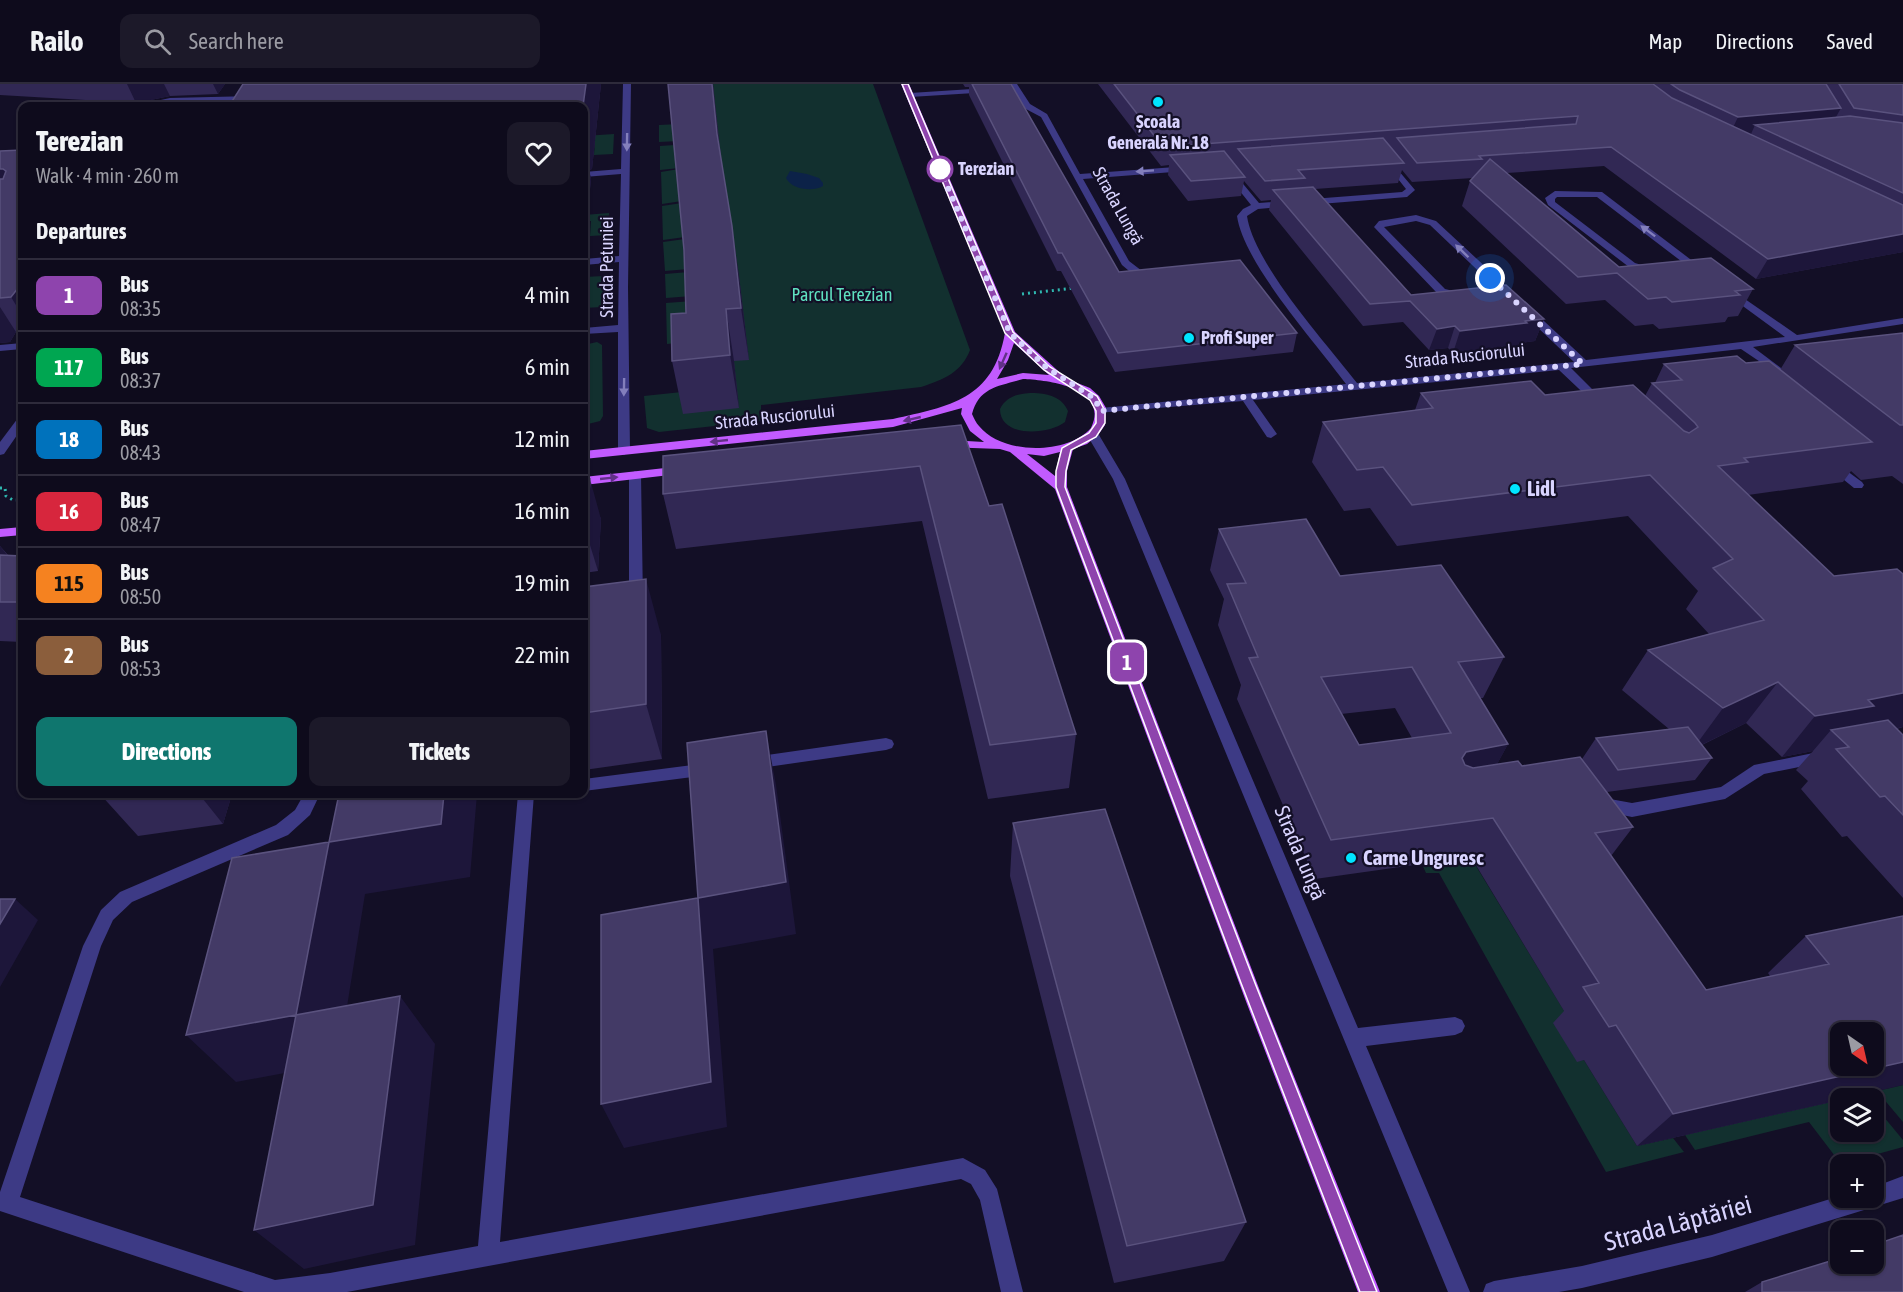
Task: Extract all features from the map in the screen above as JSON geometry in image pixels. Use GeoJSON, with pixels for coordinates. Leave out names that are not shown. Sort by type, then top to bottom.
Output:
{"type":"FeatureCollection","features":[{"type":"Feature","properties":{"kind":"main road"},"geometry":{"type":"LineString","coordinates":[[905,84],[1010,333],[1036,360],[1062,380],[1081,388],[1094,398],[1101,411],[1100,423],[1093,435],[1081,443],[1049,452],[1013,450],[997,446],[939,444]]}},
{"type":"Feature","properties":{"kind":"main road"},"geometry":{"type":"LineString","coordinates":[[988,385],[1002,366],[1008,350],[1010,333]]}},
{"type":"Feature","properties":{"kind":"main road"},"geometry":{"type":"LineString","coordinates":[[997,446],[981,437],[970,426],[965,414],[968,402],[976,392],[1004,379],[1023,376],[1062,380]]}},
{"type":"Feature","properties":{"kind":"main road","name":"Strada Rusciorului"},"geometry":{"type":"LineString","coordinates":[[588,455],[893,423],[932,415],[968,402]]}},
{"type":"Feature","properties":{"kind":"main road"},"geometry":{"type":"LineString","coordinates":[[1066,448],[1060,487],[1248,982],[1369,1292]]}},
{"type":"Feature","properties":{"kind":"main road"},"geometry":{"type":"LineString","coordinates":[[1013,450],[1060,487]]}},
{"type":"Feature","properties":{"kind":"main road"},"geometry":{"type":"LineString","coordinates":[[588,481],[692,469]]}},
{"type":"Feature","properties":{"kind":"main road"},"geometry":{"type":"LineString","coordinates":[[0,533],[18,531]]}},
{"type":"Feature","properties":{"kind":"street","name":"Strada Petuniei"},"geometry":{"type":"LineString","coordinates":[[624,451],[627,84]]}},
{"type":"Feature","properties":{"kind":"street"},"geometry":{"type":"LineString","coordinates":[[1004,88],[1014,86]]}},
{"type":"Feature","properties":{"kind":"street","name":"Strada Lungă"},"geometry":{"type":"LineString","coordinates":[[1014,86],[1027,106],[1044,116],[1125,263],[1139,273],[1160,276]]}},
{"type":"Feature","properties":{"kind":"street"},"geometry":{"type":"LineString","coordinates":[[910,95],[992,89]]}},
{"type":"Feature","properties":{"kind":"street"},"geometry":{"type":"LineString","coordinates":[[159,102],[263,97],[259,102]]}},
{"type":"Feature","properties":{"kind":"street"},"geometry":{"type":"LineString","coordinates":[[1354,386],[1258,269],[1242,217],[1243,213],[1257,206],[1404,195],[1411,190],[1381,153],[1392,152]]}},
{"type":"Feature","properties":{"kind":"street"},"geometry":{"type":"LineString","coordinates":[[1224,165],[1257,206]]}},
{"type":"Feature","properties":{"kind":"street"},"geometry":{"type":"LineString","coordinates":[[1077,177],[1201,167]]}},
{"type":"Feature","properties":{"kind":"street"},"geometry":{"type":"LineString","coordinates":[[588,174],[626,171]]}},
{"type":"Feature","properties":{"kind":"street"},"geometry":{"type":"LineString","coordinates":[[1660,270],[1648,271],[1632,265],[1551,203],[1550,198],[1555,194],[1599,195],[1795,339]]}},
{"type":"Feature","properties":{"kind":"street"},"geometry":{"type":"LineString","coordinates":[[1473,295],[1452,295],[1441,291],[1380,227],[1382,223],[1416,218],[1433,223],[1499,292],[1583,364]]}},
{"type":"Feature","properties":{"kind":"street"},"geometry":{"type":"LineString","coordinates":[[588,262],[624,259]]}},
{"type":"Feature","properties":{"kind":"street"},"geometry":{"type":"LineString","coordinates":[[1683,267],[1694,266]]}},
{"type":"Feature","properties":{"kind":"street","name":"Strada Rusciorului"},"geometry":{"type":"LineString","coordinates":[[1101,411],[1583,364],[1795,339],[1903,321]]}},
{"type":"Feature","properties":{"kind":"street"},"geometry":{"type":"LineString","coordinates":[[588,331],[625,328]]}},
{"type":"Feature","properties":{"kind":"street"},"geometry":{"type":"LineString","coordinates":[[1743,345],[1792,375],[1765,379]]}},
{"type":"Feature","properties":{"kind":"street"},"geometry":{"type":"LineString","coordinates":[[0,348],[18,346]]}},
{"type":"Feature","properties":{"kind":"street"},"geometry":{"type":"LineString","coordinates":[[1561,365],[1610,412]]}},
{"type":"Feature","properties":{"kind":"street"},"geometry":{"type":"LineString","coordinates":[[1246,397],[1271,434]]}},
{"type":"Feature","properties":{"kind":"street"},"geometry":{"type":"LineString","coordinates":[[0,451],[18,426]]}},
{"type":"Feature","properties":{"kind":"street","name":"Strada Lungă"},"geometry":{"type":"LineString","coordinates":[[1093,435],[1119,479],[1459,1292]]}},
{"type":"Feature","properties":{"kind":"street"},"geometry":{"type":"LineString","coordinates":[[1822,456],[1858,485]]}},
{"type":"Feature","properties":{"kind":"street"},"geometry":{"type":"LineString","coordinates":[[625,603],[636,601],[635,475]]}},
{"type":"Feature","properties":{"kind":"street"},"geometry":{"type":"LineString","coordinates":[[588,784],[886,744]]}},
{"type":"Feature","properties":{"kind":"street"},"geometry":{"type":"LineString","coordinates":[[1588,797],[1594,803],[1632,810],[1725,793],[1760,769],[1839,754]]}},
{"type":"Feature","properties":{"kind":"street"},"geometry":{"type":"LineString","coordinates":[[311,798],[299,819],[282,830],[126,897],[108,915],[92,946],[3,1208],[275,1291],[330,1284],[963,1168],[978,1177],[990,1196],[1012,1292]]}},
{"type":"Feature","properties":{"kind":"street"},"geometry":{"type":"LineString","coordinates":[[488,1255],[526,798]]}},
{"type":"Feature","properties":{"kind":"street"},"geometry":{"type":"LineString","coordinates":[[1353,1038],[1455,1026]]}},
{"type":"Feature","properties":{"kind":"street","name":"Strada Lăptăriei"},"geometry":{"type":"LineString","coordinates":[[1884,1193],[1903,1187]]}},
{"type":"Feature","properties":{"kind":"street","name":"Strada Lăptăriei"},"geometry":{"type":"LineString","coordinates":[[1494,1292],[1582,1277],[1712,1246],[1837,1208]]}},
{"type":"Feature","properties":{"kind":"path"},"geometry":{"type":"LineString","coordinates":[[994,298],[1076,288]]}},
{"type":"Feature","properties":{"kind":"path"},"geometry":{"type":"LineString","coordinates":[[0,489],[5,488],[6,496],[18,500]]}},
{"type":"Feature","properties":{"kind":"green space","name":"Parcul Terezian"},"geometry":{"type":"Polygon","coordinates":[[[703,84],[873,84],[970,350],[957,370],[921,387],[761,405],[761,421],[659,432],[647,428],[644,396],[682,392],[692,296],[666,298],[665,274],[737,268],[736,265],[665,271],[663,242],[685,239],[724,181],[720,150],[679,168],[660,170],[660,146],[719,142],[719,139],[659,142],[659,125],[680,124],[703,84]]]}},
{"type":"Feature","properties":{"kind":"green space"},"geometry":{"type":"Polygon","coordinates":[[[614,134],[613,154],[594,155],[595,142],[588,143],[588,136],[614,134]]]}},
{"type":"Feature","properties":{"kind":"green space"},"geometry":{"type":"Polygon","coordinates":[[[679,169],[682,201],[662,204],[661,172],[679,169]]]}},
{"type":"Feature","properties":{"kind":"green space"},"geometry":{"type":"Polygon","coordinates":[[[682,203],[685,237],[663,240],[662,206],[682,203]]]}},
{"type":"Feature","properties":{"kind":"green space"},"geometry":{"type":"Polygon","coordinates":[[[609,213],[608,235],[590,236],[591,221],[588,221],[588,215],[609,213]]]}},
{"type":"Feature","properties":{"kind":"green space"},"geometry":{"type":"Polygon","coordinates":[[[604,276],[602,307],[588,308],[588,277],[604,276]]]}},
{"type":"Feature","properties":{"kind":"green space"},"geometry":{"type":"Polygon","coordinates":[[[693,301],[695,341],[667,344],[666,303],[693,301]]]}},
{"type":"Feature","properties":{"kind":"green space"},"geometry":{"type":"Polygon","coordinates":[[[597,342],[602,345],[603,416],[600,421],[588,424],[588,344],[597,342]]]}},
{"type":"Feature","properties":{"kind":"green space"},"geometry":{"type":"Polygon","coordinates":[[[1035,393],[1059,399],[1068,411],[1065,422],[1048,430],[1037,431],[1016,429],[1008,425],[1002,418],[1000,409],[1003,404],[1015,396],[1035,393]]]}},
{"type":"Feature","properties":{"kind":"green space"},"geometry":{"type":"Polygon","coordinates":[[[1445,815],[1569,1019],[1554,1023],[1577,1061],[1584,1060],[1637,1146],[1673,1138],[1684,1152],[1606,1172],[1439,873],[1426,873],[1422,864],[1445,815]]]}},
{"type":"Feature","properties":{"kind":"green space"},"geometry":{"type":"Polygon","coordinates":[[[1903,1085],[1903,1122],[1884,1099],[1884,1089],[1903,1085]]]}},
{"type":"Feature","properties":{"kind":"green space"},"geometry":{"type":"Polygon","coordinates":[[[1830,1102],[1830,1142],[1884,1142],[1884,1117],[1903,1140],[1903,1147],[1877,1154],[1833,1154],[1809,1122],[1695,1150],[1685,1135],[1830,1102]]]}},
{"type":"Feature","properties":{"kind":"water"},"geometry":{"type":"Polygon","coordinates":[[[790,171],[819,178],[823,186],[808,189],[793,185],[786,178],[790,171]]]}},
{"type":"Feature","properties":{"kind":"building"},"geometry":{"type":"Polygon","coordinates":[[[243,84],[586,84],[584,102],[232,102],[243,84]]]}},
{"type":"Feature","properties":{"kind":"building"},"geometry":{"type":"Polygon","coordinates":[[[668,84],[712,84],[741,308],[726,309],[730,355],[672,361],[671,314],[686,313],[684,250],[668,84]]]}},
{"type":"Feature","properties":{"kind":"building"},"geometry":{"type":"Polygon","coordinates":[[[972,84],[1011,84],[1119,272],[1240,260],[1297,333],[1118,353],[1062,253],[1058,253],[972,84]]]}},
{"type":"Feature","properties":{"kind":"building"},"geometry":{"type":"Polygon","coordinates":[[[1114,84],[1653,84],[1672,98],[1903,205],[1903,234],[1768,259],[1611,147],[1479,156],[1482,159],[1417,163],[1397,138],[1576,124],[1578,116],[1163,147],[1114,84]]]}},
{"type":"Feature","properties":{"kind":"building"},"geometry":{"type":"Polygon","coordinates":[[[1671,84],[1826,84],[1841,108],[1738,117],[1671,84]]]}},
{"type":"Feature","properties":{"kind":"building"},"geometry":{"type":"Polygon","coordinates":[[[1839,84],[1903,84],[1903,115],[1854,108],[1839,84]]]}},
{"type":"Feature","properties":{"kind":"building"},"geometry":{"type":"Polygon","coordinates":[[[1850,116],[1903,123],[1903,193],[1755,125],[1850,116]]]}},
{"type":"Feature","properties":{"kind":"building"},"geometry":{"type":"Polygon","coordinates":[[[1383,138],[1404,163],[1298,170],[1305,178],[1265,181],[1238,149],[1383,138]]]}},
{"type":"Feature","properties":{"kind":"building"},"geometry":{"type":"Polygon","coordinates":[[[18,150],[18,288],[11,297],[0,298],[0,179],[3,179],[6,171],[0,169],[0,151],[18,150]]]}},
{"type":"Feature","properties":{"kind":"building"},"geometry":{"type":"Polygon","coordinates":[[[1224,151],[1245,177],[1191,181],[1170,155],[1224,151]]]}},
{"type":"Feature","properties":{"kind":"building"},"geometry":{"type":"Polygon","coordinates":[[[1490,159],[1619,267],[1711,258],[1753,289],[1735,291],[1740,295],[1672,302],[1666,297],[1648,299],[1617,273],[1578,277],[1470,181],[1490,159]]]}},
{"type":"Feature","properties":{"kind":"building"},"geometry":{"type":"Polygon","coordinates":[[[1313,187],[1411,295],[1506,285],[1544,319],[1460,331],[1455,326],[1437,329],[1410,301],[1370,304],[1273,190],[1313,187]]]}},
{"type":"Feature","properties":{"kind":"building"},"geometry":{"type":"Polygon","coordinates":[[[1903,333],[1903,425],[1795,345],[1903,333]]]}},
{"type":"Feature","properties":{"kind":"building"},"geometry":{"type":"Polygon","coordinates":[[[1737,356],[1746,363],[1769,361],[1872,442],[1744,458],[1748,462],[1718,466],[1834,576],[1897,569],[1903,574],[1903,693],[1868,700],[1874,706],[1815,716],[1778,682],[1723,708],[1648,650],[1764,620],[1713,568],[1733,559],[1650,475],[1412,505],[1383,467],[1357,470],[1323,422],[1433,408],[1421,393],[1531,381],[1545,395],[1633,385],[1689,433],[1698,427],[1652,383],[1682,380],[1664,364],[1737,356]]]}},
{"type":"Feature","properties":{"kind":"building"},"geometry":{"type":"Polygon","coordinates":[[[961,425],[989,506],[1002,504],[1076,734],[990,745],[920,466],[663,494],[663,456],[961,425]]]}},
{"type":"Feature","properties":{"kind":"building"},"geometry":{"type":"Polygon","coordinates":[[[588,479],[590,479],[588,506],[588,479]]]}},
{"type":"Feature","properties":{"kind":"building"},"geometry":{"type":"Polygon","coordinates":[[[1306,519],[1340,576],[1441,565],[1504,657],[1458,662],[1508,744],[1466,752],[1462,758],[1465,765],[1473,768],[1518,761],[1522,766],[1580,757],[1633,827],[1595,833],[1706,990],[1829,964],[1806,936],[1903,916],[1903,1062],[1884,1066],[1884,1022],[1830,1022],[1830,1076],[1841,1076],[1673,1114],[1616,1025],[1609,1027],[1583,987],[1599,983],[1493,818],[1331,840],[1249,658],[1258,657],[1227,584],[1246,583],[1219,529],[1306,519]],[[1412,667],[1321,677],[1359,745],[1451,733],[1412,667]]]}},
{"type":"Feature","properties":{"kind":"building"},"geometry":{"type":"Polygon","coordinates":[[[0,555],[18,556],[18,602],[0,602],[0,555]]]}},
{"type":"Feature","properties":{"kind":"building"},"geometry":{"type":"Polygon","coordinates":[[[646,579],[646,704],[588,712],[588,586],[646,579]]]}},
{"type":"Feature","properties":{"kind":"building"},"geometry":{"type":"Polygon","coordinates":[[[1888,720],[1903,735],[1903,815],[1885,796],[1880,797],[1836,749],[1849,747],[1831,730],[1888,720]]]}},
{"type":"Feature","properties":{"kind":"building"},"geometry":{"type":"Polygon","coordinates":[[[1688,727],[1712,758],[1618,770],[1596,738],[1688,727]]]}},
{"type":"Feature","properties":{"kind":"building"},"geometry":{"type":"Polygon","coordinates":[[[766,731],[786,882],[698,898],[687,743],[766,731]]]}},
{"type":"Feature","properties":{"kind":"building"},"geometry":{"type":"Polygon","coordinates":[[[338,798],[444,798],[441,824],[329,842],[338,798]]]}},
{"type":"Feature","properties":{"kind":"building"},"geometry":{"type":"Polygon","coordinates":[[[1105,809],[1246,1222],[1127,1246],[1013,823],[1105,809]]]}},
{"type":"Feature","properties":{"kind":"building"},"geometry":{"type":"Polygon","coordinates":[[[329,842],[296,1015],[186,1035],[232,858],[329,842]]]}},
{"type":"Feature","properties":{"kind":"building"},"geometry":{"type":"Polygon","coordinates":[[[698,898],[711,1082],[601,1104],[601,915],[698,898]]]}},
{"type":"Feature","properties":{"kind":"building"},"geometry":{"type":"Polygon","coordinates":[[[0,899],[15,899],[0,924],[0,899]]]}},
{"type":"Feature","properties":{"kind":"building"},"geometry":{"type":"Polygon","coordinates":[[[400,996],[373,1205],[254,1230],[296,1015],[400,996]]]}},
{"type":"Feature","properties":{"kind":"building"},"geometry":{"type":"Polygon","coordinates":[[[1903,1235],[1903,1292],[1762,1292],[1762,1282],[1830,1261],[1830,1274],[1884,1274],[1884,1242],[1903,1235]]]}},
{"type":"Feature","properties":{"kind":"bus line","name":"1"},"geometry":{"type":"LineString","coordinates":[[905,84],[1010,333],[1036,360],[1062,380],[1081,388],[1094,398],[1101,411],[1100,423],[1093,435],[1081,443],[1066,448],[1060,487],[1248,983],[1369,1292]]}},
{"type":"Feature","properties":{"kind":"place","name":"Școala Generală Nr. 18"},"geometry":{"type":"Point","coordinates":[1158,102]}},
{"type":"Feature","properties":{"kind":"place","name":"Terezian"},"geometry":{"type":"Point","coordinates":[940,169]}},
{"type":"Feature","properties":{"kind":"place","name":"Profi Super"},"geometry":{"type":"Point","coordinates":[1189,338]}},
{"type":"Feature","properties":{"kind":"place","name":"Lidl"},"geometry":{"type":"Point","coordinates":[1515,489]}},
{"type":"Feature","properties":{"kind":"place","name":"Carne Unguresc"},"geometry":{"type":"Point","coordinates":[1351,858]}},
{"type":"Feature","properties":{"kind":"route"},"geometry":{"type":"LineString","coordinates":[[940,169],[1010,333],[1036,360],[1062,380],[1081,388],[1094,398],[1101,411],[1583,364],[1490,278]]}}]}
